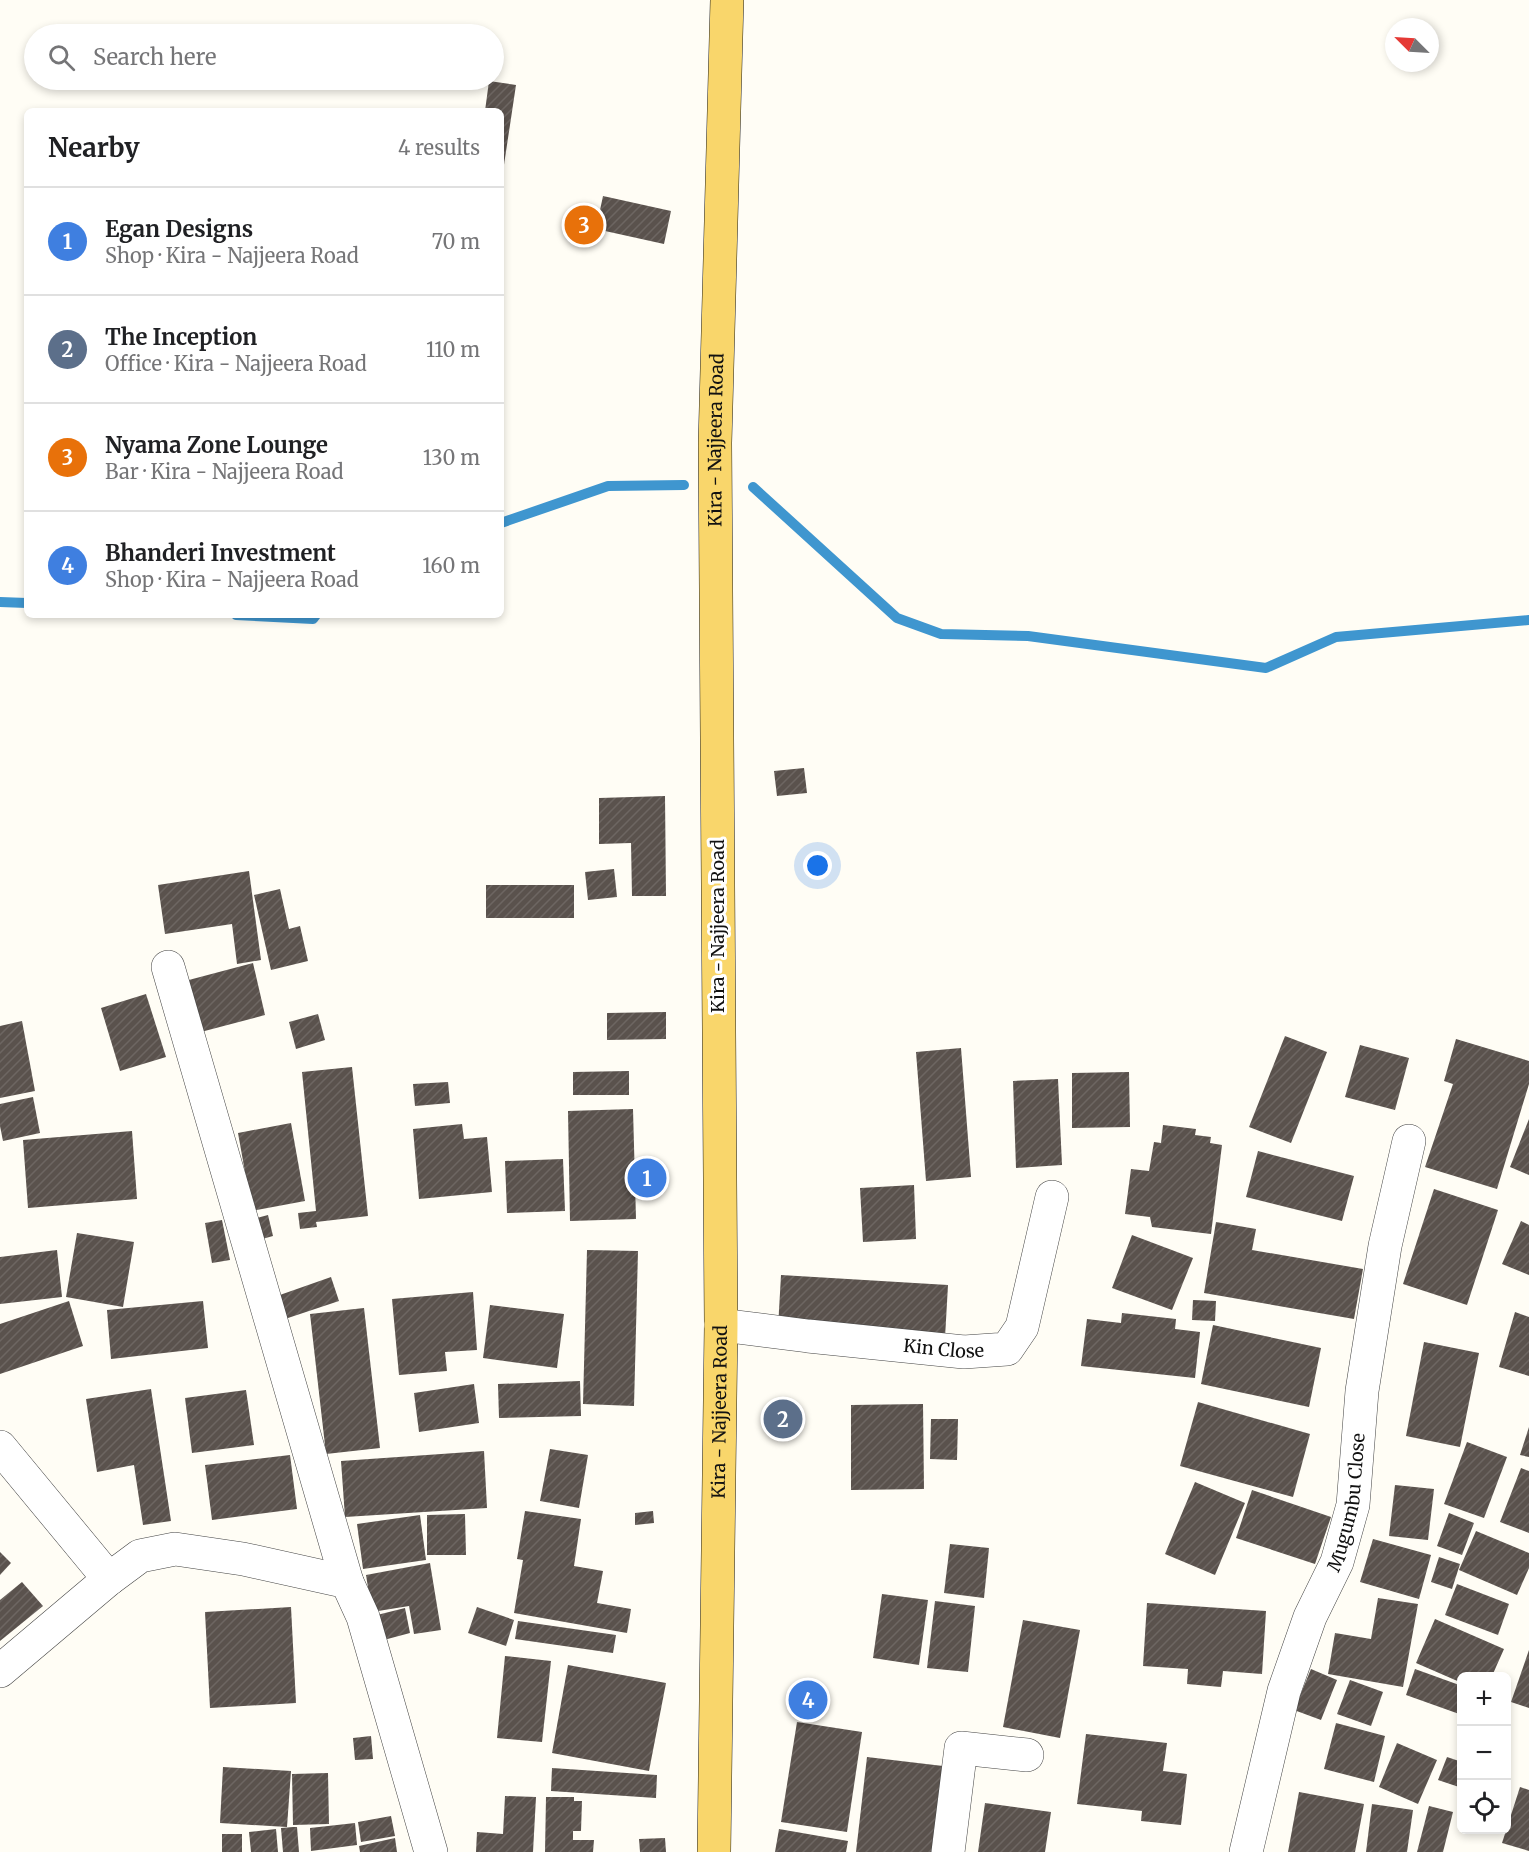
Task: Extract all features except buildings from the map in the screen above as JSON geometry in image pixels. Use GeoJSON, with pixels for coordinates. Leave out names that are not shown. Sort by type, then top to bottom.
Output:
{"type":"FeatureCollection","features":[{"type":"Feature","properties":{"kind":"main road","name":"Kira - Najjeera Road"},"geometry":{"type":"LineString","coordinates":[[714,1852],[721,1325],[715,443],[727,0]]}},
{"type":"Feature","properties":{"kind":"street"},"geometry":{"type":"LineString","coordinates":[[168,966],[347,1582],[363,1617],[431,1852]]}},
{"type":"Feature","properties":{"kind":"street","name":"Mugumbu Close"},"geometry":{"type":"LineString","coordinates":[[1246,1852],[1284,1691],[1310,1617],[1336,1562],[1353,1505],[1362,1391],[1385,1246],[1409,1141]]}},
{"type":"Feature","properties":{"kind":"street","name":"Kin Close"},"geometry":{"type":"LineString","coordinates":[[721,1325],[964,1352],[1007,1349],[1022,1327],[1052,1197]]}},
{"type":"Feature","properties":{"kind":"street"},"geometry":{"type":"LineString","coordinates":[[0,1447],[109,1579]]}},
{"type":"Feature","properties":{"kind":"street"},"geometry":{"type":"LineString","coordinates":[[0,1671],[109,1579],[140,1556],[175,1549],[243,1558],[347,1582]]}},
{"type":"Feature","properties":{"kind":"street"},"geometry":{"type":"LineString","coordinates":[[948,1852],[961,1748],[1027,1755]]}},
{"type":"Feature","properties":{"kind":"waterway"},"geometry":{"type":"LineString","coordinates":[[504,522],[608,486],[684,485]]}},
{"type":"Feature","properties":{"kind":"waterway"},"geometry":{"type":"LineString","coordinates":[[753,487],[897,618],[941,634],[1028,636],[1266,668],[1336,637],[1529,620]]}},
{"type":"Feature","properties":{"kind":"waterway"},"geometry":{"type":"LineString","coordinates":[[0,602],[24,603]]}},
{"type":"Feature","properties":{"kind":"waterway"},"geometry":{"type":"LineString","coordinates":[[294,618],[314,618]]}},
{"type":"Feature","properties":{"kind":"place","name":"Nyama Zone Lounge"},"geometry":{"type":"Point","coordinates":[584,225]}},
{"type":"Feature","properties":{"kind":"place","name":"Egan Designs"},"geometry":{"type":"Point","coordinates":[647,1178]}},
{"type":"Feature","properties":{"kind":"place","name":"The Inception"},"geometry":{"type":"Point","coordinates":[783,1419]}},
{"type":"Feature","properties":{"kind":"place","name":"Bhanderi Investment"},"geometry":{"type":"Point","coordinates":[808,1700]}}]}
